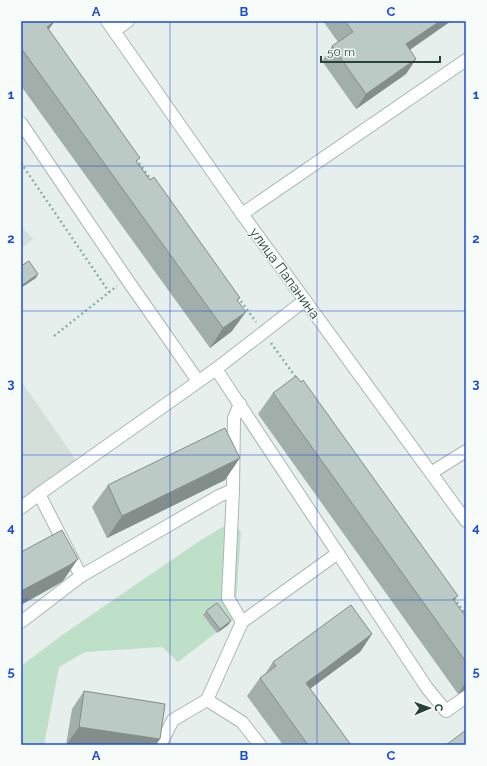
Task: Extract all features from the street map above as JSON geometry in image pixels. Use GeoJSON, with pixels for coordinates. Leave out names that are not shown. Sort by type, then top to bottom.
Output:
{"type":"FeatureCollection","features":[{"type":"Feature","properties":{"kind":"street"},"geometry":{"type":"LineString","coordinates":[[111,26],[128,21]]}},
{"type":"Feature","properties":{"kind":"street","name":"улица Папанина"},"geometry":{"type":"LineString","coordinates":[[111,26],[242,214],[466,521]]}},
{"type":"Feature","properties":{"kind":"street"},"geometry":{"type":"LineString","coordinates":[[242,214],[466,60]]}},
{"type":"Feature","properties":{"kind":"street"},"geometry":{"type":"LineString","coordinates":[[21,124],[198,381]]}},
{"type":"Feature","properties":{"kind":"street"},"geometry":{"type":"LineString","coordinates":[[21,508],[216,368],[305,300]]}},
{"type":"Feature","properties":{"kind":"street"},"geometry":{"type":"LineString","coordinates":[[216,368],[427,688],[446,711],[466,697]]}},
{"type":"Feature","properties":{"kind":"street"},"geometry":{"type":"LineString","coordinates":[[240,404],[234,418],[233,490],[228,598],[242,622]]}},
{"type":"Feature","properties":{"kind":"street"},"geometry":{"type":"LineString","coordinates":[[431,473],[466,451]]}},
{"type":"Feature","properties":{"kind":"street"},"geometry":{"type":"LineString","coordinates":[[21,622],[81,576],[219,496],[233,490]]}},
{"type":"Feature","properties":{"kind":"street"},"geometry":{"type":"LineString","coordinates":[[39,494],[81,576]]}},
{"type":"Feature","properties":{"kind":"street"},"geometry":{"type":"LineString","coordinates":[[160,745],[173,720],[207,700],[242,622],[338,553]]}},
{"type":"Feature","properties":{"kind":"street"},"geometry":{"type":"LineString","coordinates":[[207,700],[242,722],[260,745]]}},
{"type":"Feature","properties":{"kind":"path"},"geometry":{"type":"LineString","coordinates":[[136,159],[155,184]]}},
{"type":"Feature","properties":{"kind":"path"},"geometry":{"type":"LineString","coordinates":[[21,163],[109,292]]}},
{"type":"Feature","properties":{"kind":"path"},"geometry":{"type":"LineString","coordinates":[[54,336],[126,278]]}},
{"type":"Feature","properties":{"kind":"path"},"geometry":{"type":"LineString","coordinates":[[235,294],[300,384]]}},
{"type":"Feature","properties":{"kind":"path"},"geometry":{"type":"LineString","coordinates":[[452,596],[466,615]]}},
{"type":"Feature","properties":{"kind":"shaded area"},"geometry":{"type":"Polygon","coordinates":[[[21,226],[33,239],[21,249],[21,226]]]}},
{"type":"Feature","properties":{"kind":"shaded area"},"geometry":{"type":"Polygon","coordinates":[[[21,381],[76,460],[21,502],[21,381]]]}},
{"type":"Feature","properties":{"kind":"green space"},"geometry":{"type":"Polygon","coordinates":[[[233,521],[241,532],[235,618],[178,662],[162,647],[85,652],[59,667],[44,745],[21,745],[21,666],[65,633],[201,540],[233,521]]]}},
{"type":"Feature","properties":{"kind":"building"},"geometry":{"type":"Polygon","coordinates":[[[21,21],[55,21],[47,27],[140,158],[136,161],[150,180],[154,177],[240,298],[237,300],[246,312],[223,328],[21,48],[21,21]]]}},
{"type":"Feature","properties":{"kind":"building"},"geometry":{"type":"Polygon","coordinates":[[[345,21],[440,21],[406,44],[416,59],[366,94],[332,46],[353,32],[345,21]]]}},
{"type":"Feature","properties":{"kind":"building"},"geometry":{"type":"Polygon","coordinates":[[[29,261],[38,274],[21,286],[21,266],[29,261]]]}},
{"type":"Feature","properties":{"kind":"building"},"geometry":{"type":"Polygon","coordinates":[[[296,376],[301,382],[303,380],[458,596],[453,599],[466,617],[466,662],[273,393],[296,376]]]}},
{"type":"Feature","properties":{"kind":"building"},"geometry":{"type":"Polygon","coordinates":[[[225,428],[240,458],[122,516],[108,485],[225,428]]]}},
{"type":"Feature","properties":{"kind":"building"},"geometry":{"type":"Polygon","coordinates":[[[62,530],[78,559],[70,565],[21,591],[21,552],[62,530]]]}},
{"type":"Feature","properties":{"kind":"building"},"geometry":{"type":"Polygon","coordinates":[[[217,603],[231,621],[220,629],[206,611],[217,603]]]}},
{"type":"Feature","properties":{"kind":"building"},"geometry":{"type":"Polygon","coordinates":[[[351,605],[372,634],[306,683],[351,745],[308,745],[260,678],[276,666],[273,662],[351,605]]]}},
{"type":"Feature","properties":{"kind":"building"},"geometry":{"type":"Polygon","coordinates":[[[84,691],[165,704],[160,739],[79,727],[84,691]]]}},
{"type":"Feature","properties":{"kind":"building"},"geometry":{"type":"Polygon","coordinates":[[[466,730],[466,745],[446,745],[466,730]]]}}]}
